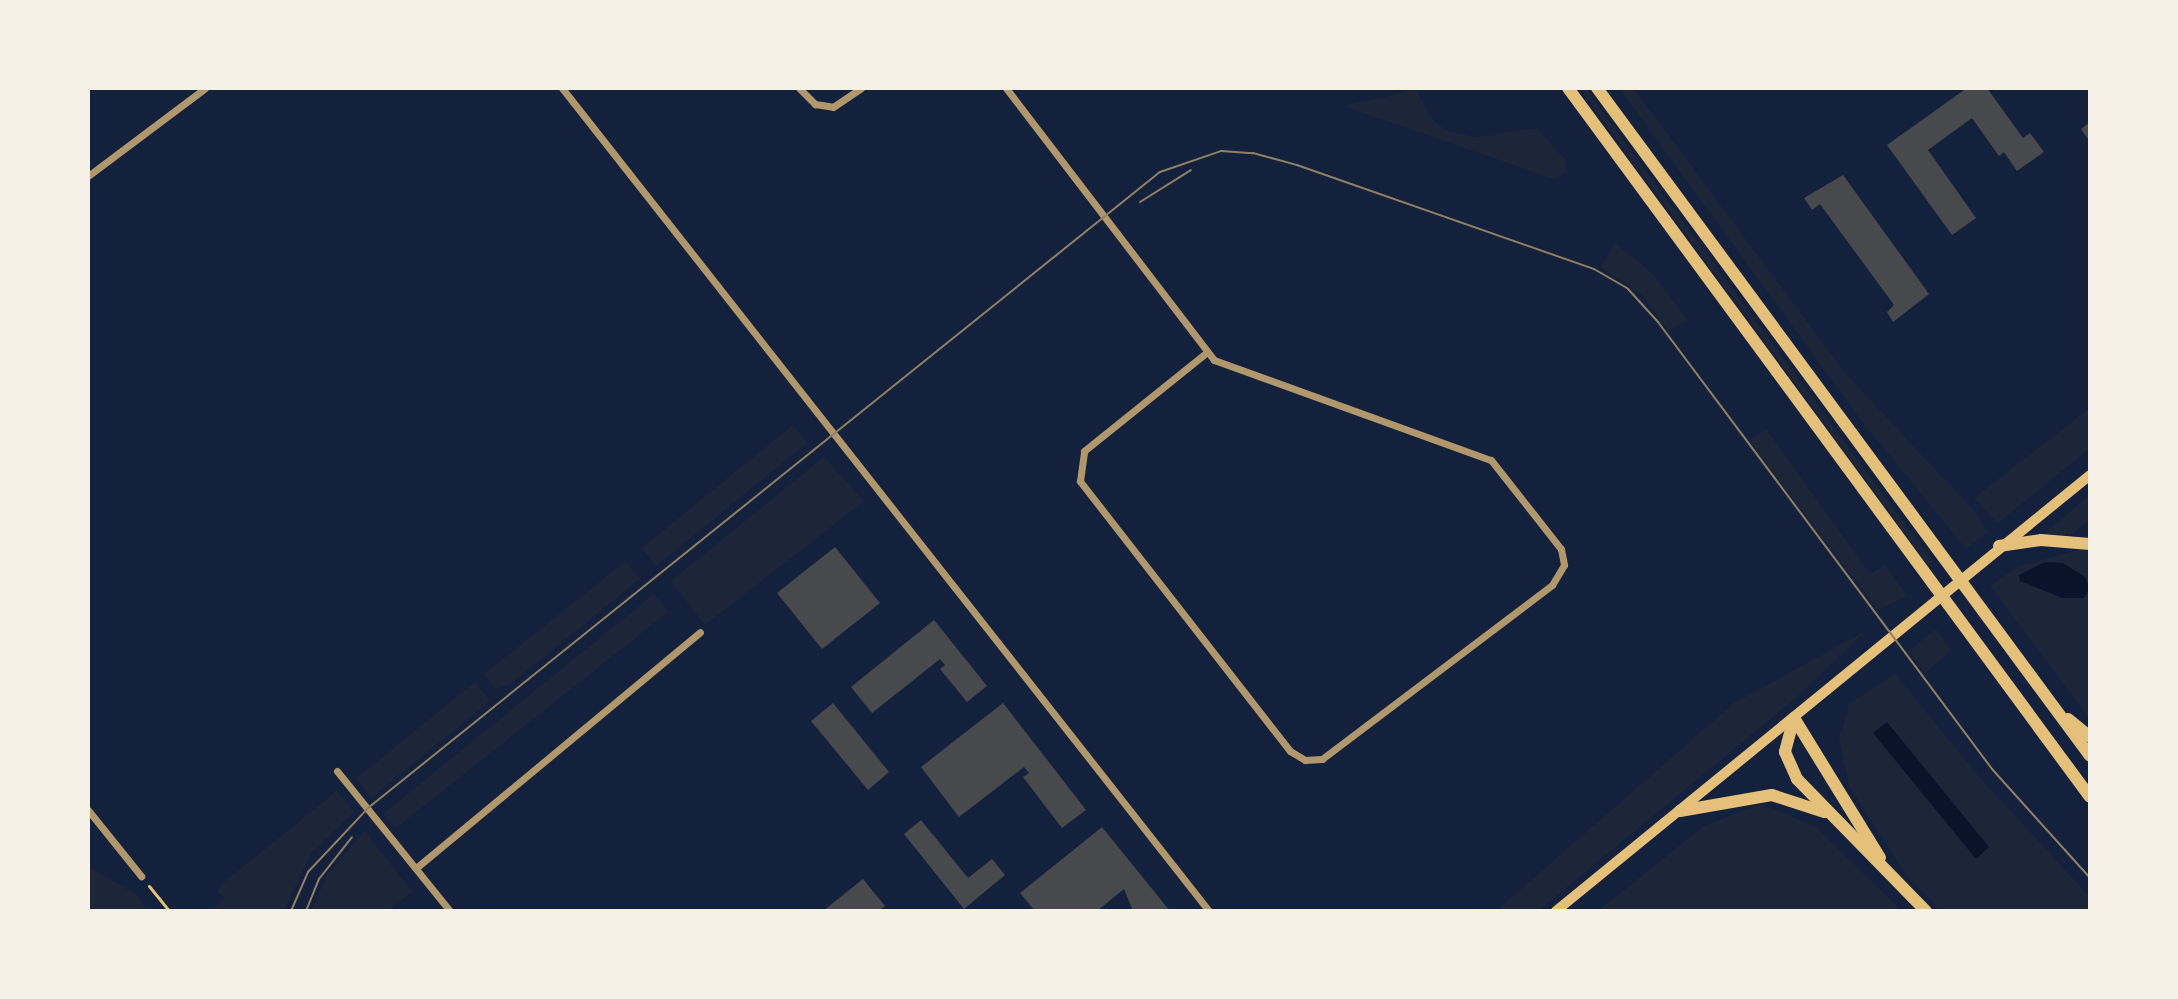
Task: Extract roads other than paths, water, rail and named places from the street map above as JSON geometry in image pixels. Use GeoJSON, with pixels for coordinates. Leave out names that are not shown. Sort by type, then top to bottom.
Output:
{"type":"FeatureCollection","features":[{"type":"Feature","properties":{"kind":"highway"},"geometry":{"type":"LineString","coordinates":[[1568,88],[2090,797]]}},
{"type":"Feature","properties":{"kind":"highway"},"geometry":{"type":"LineString","coordinates":[[1597,88],[2090,756]]}},
{"type":"Feature","properties":{"kind":"highway"},"geometry":{"type":"LineString","coordinates":[[1999,546],[2041,540],[2090,544]]}},
{"type":"Feature","properties":{"kind":"highway"},"geometry":{"type":"LineString","coordinates":[[2050,704],[2090,737]]}},
{"type":"Feature","properties":{"kind":"highway"},"geometry":{"type":"LineString","coordinates":[[1794,718],[1786,758],[1827,813],[1926,911]]}},
{"type":"Feature","properties":{"kind":"highway"},"geometry":{"type":"LineString","coordinates":[[1794,718],[1887,870]]}},
{"type":"Feature","properties":{"kind":"highway"},"geometry":{"type":"LineString","coordinates":[[1680,811],[1772,795],[1827,813]]}},
{"type":"Feature","properties":{"kind":"main road"},"geometry":{"type":"LineString","coordinates":[[1556,911],[1999,546],[2090,475]]}},
{"type":"Feature","properties":{"kind":"street"},"geometry":{"type":"LineString","coordinates":[[88,176],[205,88]]}},
{"type":"Feature","properties":{"kind":"street"},"geometry":{"type":"LineString","coordinates":[[562,88],[1209,911]]}},
{"type":"Feature","properties":{"kind":"street"},"geometry":{"type":"LineString","coordinates":[[799,88],[815,104],[833,107],[861,88]]}},
{"type":"Feature","properties":{"kind":"street"},"geometry":{"type":"LineString","coordinates":[[1006,88],[1219,364],[1491,460],[1556,540],[1563,557],[1562,570],[1552,585],[1322,759],[1305,760],[1290,751],[1080,481],[1084,451],[1207,352]]}},
{"type":"Feature","properties":{"kind":"street"},"geometry":{"type":"LineString","coordinates":[[416,868],[700,632]]}},
{"type":"Feature","properties":{"kind":"street"},"geometry":{"type":"LineString","coordinates":[[337,771],[450,911]]}},
{"type":"Feature","properties":{"kind":"street"},"geometry":{"type":"LineString","coordinates":[[88,810],[141,876]]}},
{"type":"Feature","properties":{"kind":"tram line"},"geometry":{"type":"LineString","coordinates":[[291,911],[308,872],[368,808],[1160,172],[1221,151],[1253,153],[1297,165],[1594,269],[1628,289],[1658,322],[1992,769],[2090,878]]}},
{"type":"Feature","properties":{"kind":"tram line"},"geometry":{"type":"LineString","coordinates":[[1140,202],[1191,170]]}},
{"type":"Feature","properties":{"kind":"tram line"},"geometry":{"type":"LineString","coordinates":[[306,911],[319,879],[352,837]]}}]}
